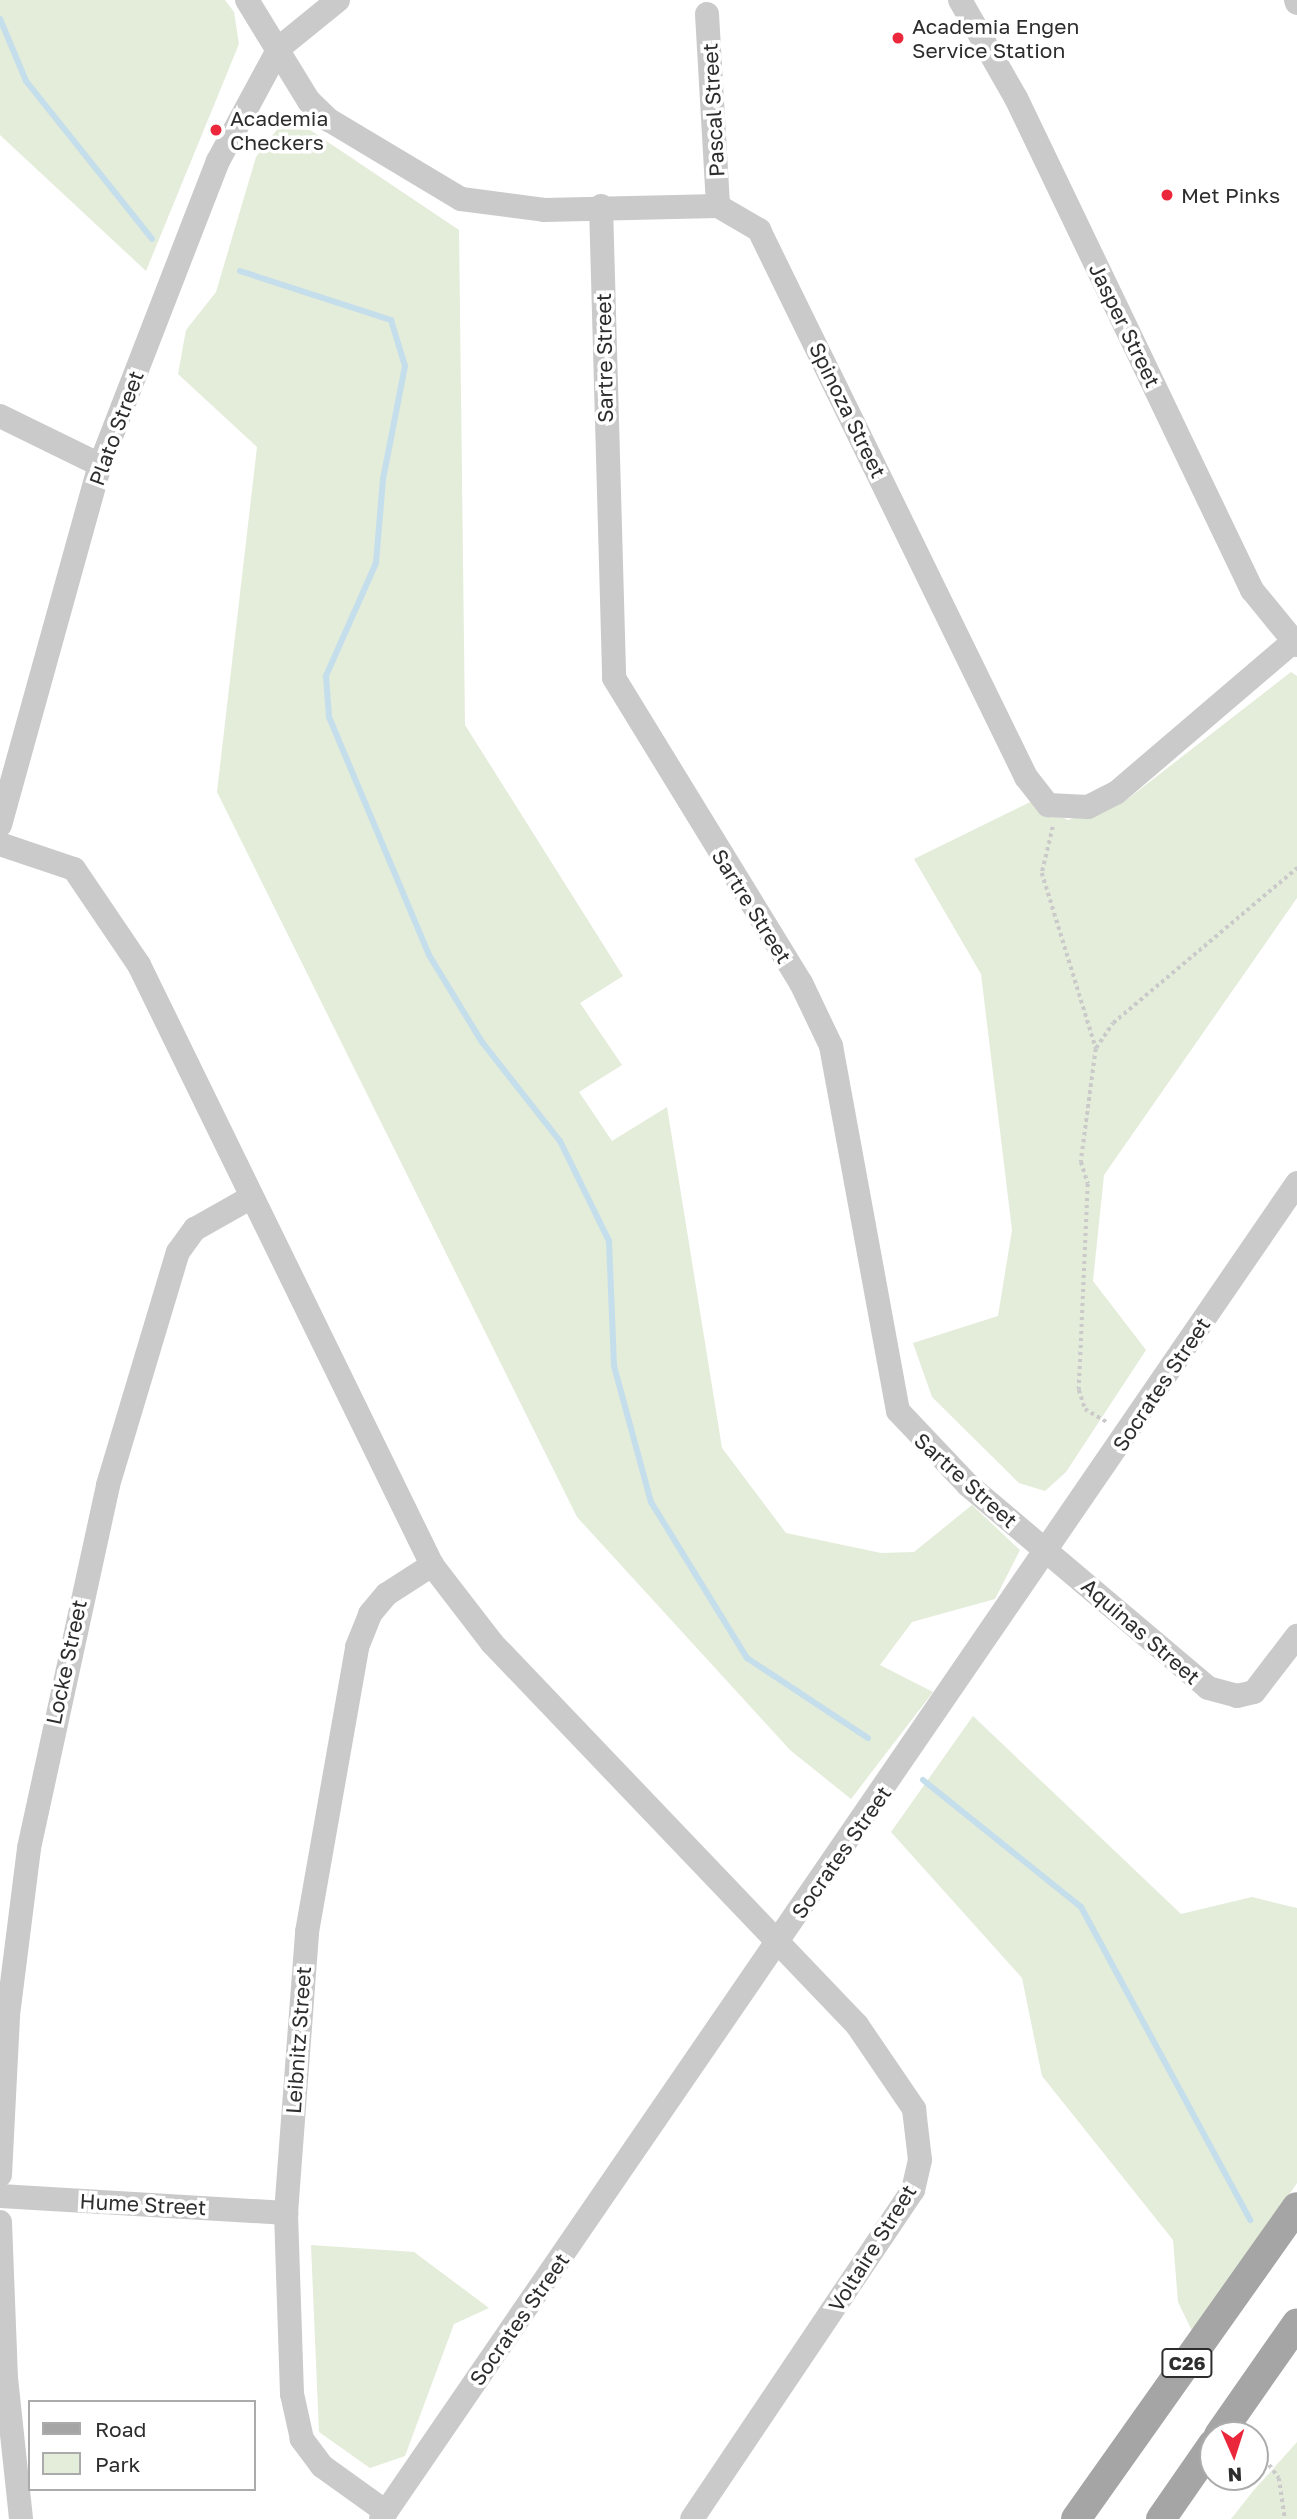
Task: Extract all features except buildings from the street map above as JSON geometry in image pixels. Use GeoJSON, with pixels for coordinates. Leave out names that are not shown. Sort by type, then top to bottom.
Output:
{"type":"FeatureCollection","features":[{"type":"Feature","properties":{"kind":"main road","name":"C26"},"geometry":{"type":"LineString","coordinates":[[1076,2519],[1297,2207]]}},
{"type":"Feature","properties":{"kind":"main road"},"geometry":{"type":"LineString","coordinates":[[1229,2421],[1297,2323]]}},
{"type":"Feature","properties":{"kind":"main road"},"geometry":{"type":"LineString","coordinates":[[1161,2519],[1199,2464]]}},
{"type":"Feature","properties":{"kind":"street","name":"Spinoza Street"},"geometry":{"type":"LineString","coordinates":[[247,0],[279,48],[309,101],[329,120],[461,199],[503,208],[718,206],[741,214],[777,257],[1026,777],[1048,806],[1058,808]]}},
{"type":"Feature","properties":{"kind":"street"},"geometry":{"type":"LineString","coordinates":[[279,48],[338,0]]}},
{"type":"Feature","properties":{"kind":"street","name":"Jasper Street"},"geometry":{"type":"LineString","coordinates":[[960,0],[1016,98],[1252,590],[1295,643]]}},
{"type":"Feature","properties":{"kind":"street","name":"Pascal Street"},"geometry":{"type":"LineString","coordinates":[[707,14],[718,206]]}},
{"type":"Feature","properties":{"kind":"street","name":"Plato Street"},"geometry":{"type":"LineString","coordinates":[[0,825],[100,465],[218,161],[279,48]]}},
{"type":"Feature","properties":{"kind":"street","name":"Sartre Street"},"geometry":{"type":"LineString","coordinates":[[601,206],[614,678],[801,983],[831,1046],[898,1411],[948,1466],[1048,1552]]}},
{"type":"Feature","properties":{"kind":"street"},"geometry":{"type":"LineString","coordinates":[[0,416],[100,465]]}},
{"type":"Feature","properties":{"kind":"street"},"geometry":{"type":"LineString","coordinates":[[1058,808],[1088,807],[1116,793],[1295,643]]}},
{"type":"Feature","properties":{"kind":"street","name":"Voltaire Street"},"geometry":{"type":"LineString","coordinates":[[0,844],[56,859],[92,886],[139,965],[250,1198],[432,1565],[492,1643],[777,1946],[857,2025],[904,2088],[915,2109],[920,2160],[913,2190],[692,2519]]}},
{"type":"Feature","properties":{"kind":"street","name":"Socrates Street"},"geometry":{"type":"LineString","coordinates":[[383,2515],[1048,1552],[1297,1183]]}},
{"type":"Feature","properties":{"kind":"street","name":"Locke Street"},"geometry":{"type":"LineString","coordinates":[[0,2175],[21,1896],[104,1498],[178,1251],[195,1229],[250,1198]]}},
{"type":"Feature","properties":{"kind":"street","name":"Aquinas Street"},"geometry":{"type":"LineString","coordinates":[[1048,1552],[1221,1693],[1254,1692],[1297,1636]]}},
{"type":"Feature","properties":{"kind":"street","name":"Leibnitz Street"},"geometry":{"type":"LineString","coordinates":[[383,2515],[322,2466],[302,2439],[292,2394],[286,2213],[307,1931],[357,1647],[370,1614],[387,1594],[432,1565]]}},
{"type":"Feature","properties":{"kind":"street","name":"Hume Street"},"geometry":{"type":"LineString","coordinates":[[0,2196],[286,2213]]}},
{"type":"Feature","properties":{"kind":"street"},"geometry":{"type":"LineString","coordinates":[[0,2222],[6,2378],[21,2519]]}},
{"type":"Feature","properties":{"kind":"path"},"geometry":{"type":"LineString","coordinates":[[1058,808],[1042,873],[1096,1049],[1081,1162],[1088,1184],[1079,1390],[1084,1409],[1128,1434]]}},
{"type":"Feature","properties":{"kind":"path"},"geometry":{"type":"LineString","coordinates":[[1096,1049],[1113,1023],[1297,868]]}},
{"type":"Feature","properties":{"kind":"path"},"geometry":{"type":"LineString","coordinates":[[1269,2465],[1279,2479],[1285,2519]]}},
{"type":"Feature","properties":{"kind":"green space"},"geometry":{"type":"Polygon","coordinates":[[[0,0],[225,0],[234,12],[239,44],[146,271],[0,135],[0,0]]]}},
{"type":"Feature","properties":{"kind":"green space"},"geometry":{"type":"Polygon","coordinates":[[[279,127],[310,130],[459,230],[465,725],[623,976],[580,1003],[622,1065],[579,1092],[612,1141],[667,1107],[722,1448],[786,1533],[881,1553],[914,1552],[972,1505],[1020,1550],[995,1599],[912,1622],[880,1665],[933,1692],[851,1799],[790,1750],[577,1517],[217,792],[257,447],[178,374],[186,330],[216,292],[256,157],[279,127]]]}},
{"type":"Feature","properties":{"kind":"green space"},"geometry":{"type":"Polygon","coordinates":[[[1291,672],[1297,676],[1297,898],[1104,1175],[1093,1281],[1146,1350],[1066,1472],[1045,1491],[1019,1483],[932,1397],[913,1343],[998,1316],[1012,1230],[981,974],[914,859],[1030,802],[1068,820],[1125,801],[1291,672]]]}},
{"type":"Feature","properties":{"kind":"green space"},"geometry":{"type":"Polygon","coordinates":[[[973,1716],[1181,1914],[1252,1897],[1297,1908],[1297,2183],[1194,2335],[1178,2302],[1173,2240],[1042,2076],[1022,1978],[891,1832],[973,1716]]]}},
{"type":"Feature","properties":{"kind":"green space"},"geometry":{"type":"Polygon","coordinates":[[[311,2245],[414,2252],[489,2308],[454,2324],[405,2456],[370,2468],[319,2432],[311,2245]]]}},
{"type":"Feature","properties":{"kind":"green space"},"geometry":{"type":"Polygon","coordinates":[[[1297,2442],[1297,2519],[1231,2519],[1253,2491],[1269,2491],[1269,2473],[1297,2442]]]}},
{"type":"Feature","properties":{"kind":"waterway"},"geometry":{"type":"LineString","coordinates":[[0,19],[26,81],[152,239]]}},
{"type":"Feature","properties":{"kind":"waterway"},"geometry":{"type":"LineString","coordinates":[[240,271],[391,320],[405,366],[383,479],[376,563],[326,676],[329,717],[429,955],[482,1042],[560,1141],[609,1241],[614,1366],[651,1502],[747,1658],[868,1738]]}},
{"type":"Feature","properties":{"kind":"waterway"},"geometry":{"type":"LineString","coordinates":[[923,1780],[1081,1907],[1250,2220]]}},
{"type":"Feature","properties":{"kind":"place","name":"Academia Engen Service Station"},"geometry":{"type":"Point","coordinates":[898,38]}},
{"type":"Feature","properties":{"kind":"place","name":"Academia Checkers"},"geometry":{"type":"Point","coordinates":[216,130]}},
{"type":"Feature","properties":{"kind":"place","name":"Met Pinks"},"geometry":{"type":"Point","coordinates":[1167,195]}}]}
